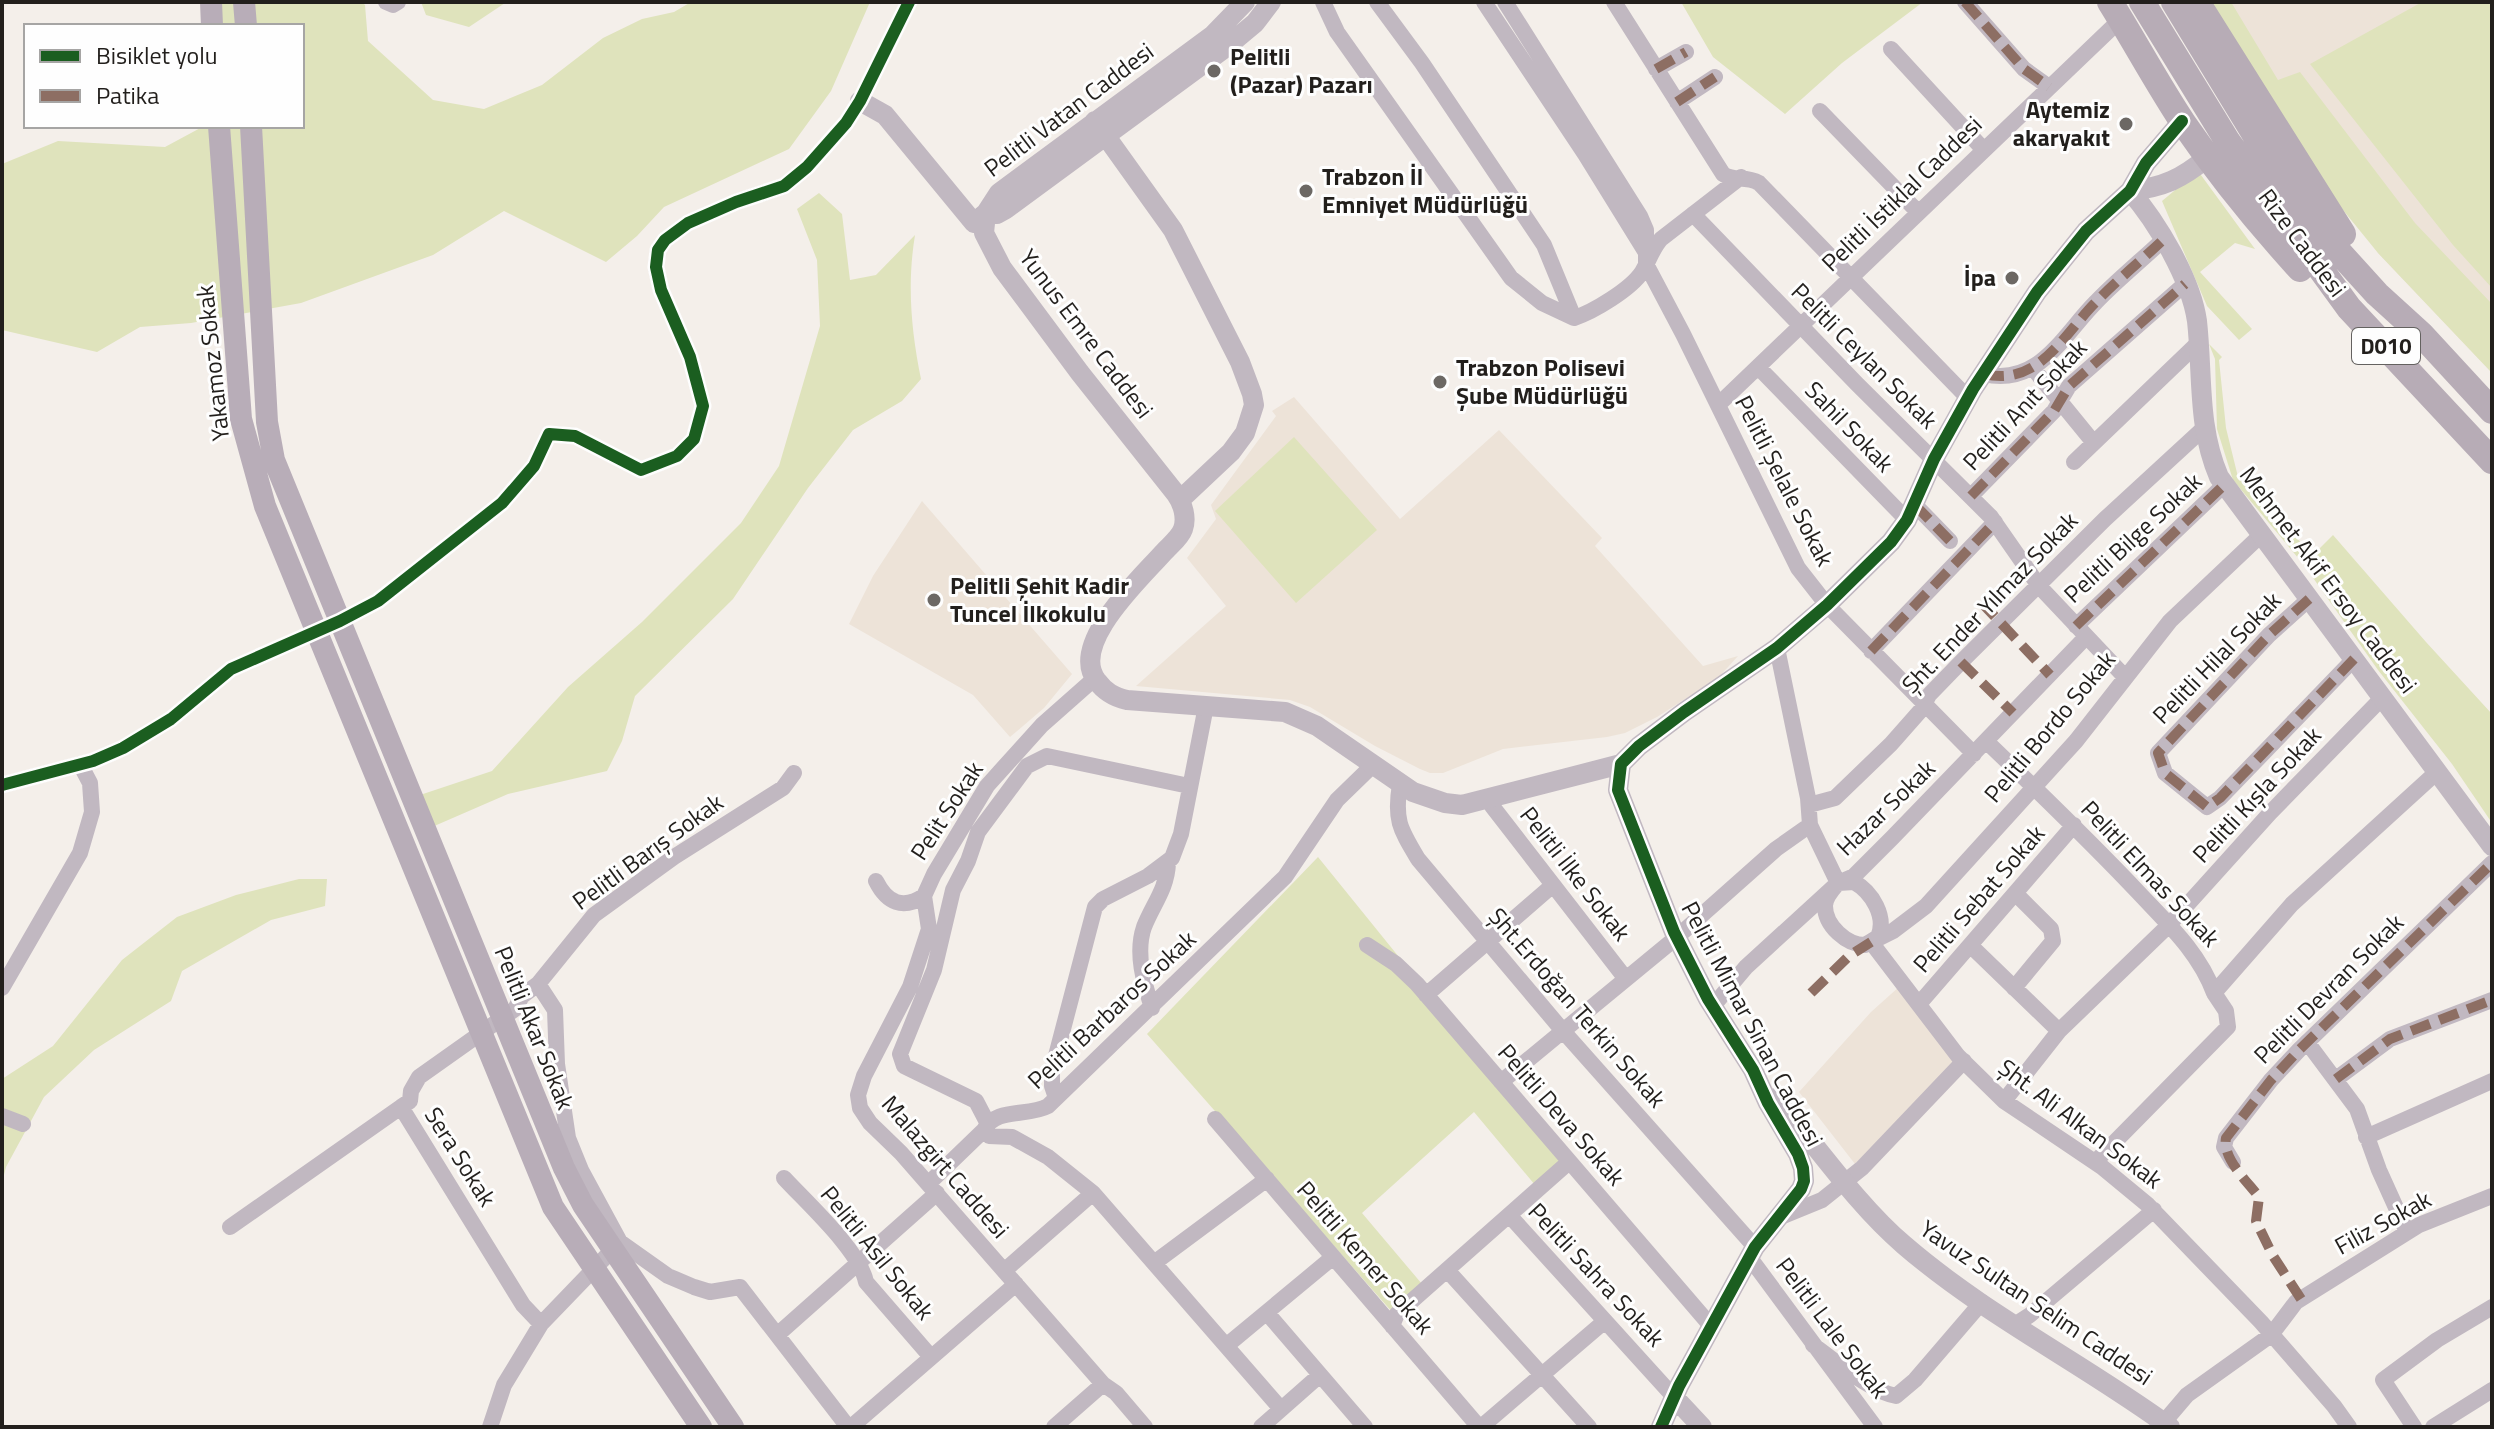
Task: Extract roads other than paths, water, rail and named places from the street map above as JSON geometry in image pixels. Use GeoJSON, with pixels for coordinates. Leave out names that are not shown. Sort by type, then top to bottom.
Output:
{"type":"FeatureCollection","features":[{"type":"Feature","properties":{"kind":"highway","name":"Rize Caddesi"},"geometry":{"type":"LineString","coordinates":[[2142,2],[2228,142],[2349,308],[2492,461]]}},
{"type":"Feature","properties":{"kind":"highway","name":"Rize Caddesi"},"geometry":{"type":"LineString","coordinates":[[2174,2],[2285,184],[2328,240],[2492,411]]}},
{"type":"Feature","properties":{"kind":"highway"},"geometry":{"type":"LineString","coordinates":[[2197,2],[2343,235],[2421,334]]}},
{"type":"Feature","properties":{"kind":"highway"},"geometry":{"type":"LineString","coordinates":[[2116,10],[2182,121],[2252,213],[2367,340],[2414,376]]}},
{"type":"Feature","properties":{"kind":"main road"},"geometry":{"type":"LineString","coordinates":[[211,2],[212,24]]}},
{"type":"Feature","properties":{"kind":"main road"},"geometry":{"type":"LineString","coordinates":[[244,2],[246,24]]}},
{"type":"Feature","properties":{"kind":"main road","name":"Yakamoz Sokak"},"geometry":{"type":"LineString","coordinates":[[219,128],[241,419],[265,506],[316,630]]}},
{"type":"Feature","properties":{"kind":"main road","name":"Yakamoz Sokak"},"geometry":{"type":"LineString","coordinates":[[251,128],[268,441],[340,621]]}},
{"type":"Feature","properties":{"kind":"main road","name":"Pelitli Akar Sokak"},"geometry":{"type":"LineString","coordinates":[[340,621],[564,1168],[583,1205],[616,1245],[733,1427]]}},
{"type":"Feature","properties":{"kind":"main road","name":"Pelitli Akar Sokak"},"geometry":{"type":"LineString","coordinates":[[316,630],[553,1207],[701,1427]]}},
{"type":"Feature","properties":{"kind":"street"},"geometry":{"type":"LineString","coordinates":[[386,2],[393,5],[398,2]]}},
{"type":"Feature","properties":{"kind":"street"},"geometry":{"type":"LineString","coordinates":[[2,785],[80,764],[123,748],[171,719],[231,669],[378,601],[502,503],[534,466],[549,434],[575,436],[641,470],[677,456],[694,439],[703,406],[690,357],[661,290],[656,267],[658,250],[673,232],[706,214],[784,186],[826,148],[860,101],[909,2]]}},
{"type":"Feature","properties":{"kind":"street","name":"Pelitli Vatan Caddesi"},"geometry":{"type":"LineString","coordinates":[[860,101],[885,115],[974,223],[986,213],[999,193],[1100,128],[1213,35],[1245,2]]}},
{"type":"Feature","properties":{"kind":"street"},"geometry":{"type":"LineString","coordinates":[[1271,2],[1255,23],[1225,48],[1100,128],[1173,230],[1240,362],[1254,405],[1245,433],[1238,442],[1180,500],[1184,509],[1182,531],[1103,623],[1090,652],[1090,665],[1094,679],[1116,698],[1285,712],[1300,717],[1400,784],[1445,803],[1462,805],[1621,764],[1639,746],[1684,712],[1777,648],[1827,605],[1891,542],[1911,512],[1934,459],[1968,398],[2059,262],[2086,231],[2130,191],[2146,163],[2182,121]]}},
{"type":"Feature","properties":{"kind":"street"},"geometry":{"type":"LineString","coordinates":[[1323,2],[1337,32],[1511,278],[1542,303],[1574,318],[1585,315],[1615,296],[1640,275],[1645,257],[1661,239],[1741,177]]}},
{"type":"Feature","properties":{"kind":"street"},"geometry":{"type":"LineString","coordinates":[[1377,2],[1422,63],[1544,245],[1574,318]]}},
{"type":"Feature","properties":{"kind":"street","name":"Pelitli Şelale Sokak"},"geometry":{"type":"LineString","coordinates":[[1484,2],[1585,154],[1645,257],[1798,568],[1827,605],[1974,754]]}},
{"type":"Feature","properties":{"kind":"street","name":"Pelitli Şelale Sokak"},"geometry":{"type":"LineString","coordinates":[[1505,2],[1640,216],[1646,230],[1645,257]]}},
{"type":"Feature","properties":{"kind":"street"},"geometry":{"type":"LineString","coordinates":[[1614,2],[1723,174],[1732,179],[1751,178],[1759,183],[1968,398]]}},
{"type":"Feature","properties":{"kind":"street"},"geometry":{"type":"LineString","coordinates":[[1965,2],[2024,69],[2049,87]]}},
{"type":"Feature","properties":{"kind":"street","name":"Pelitli İstiklal Caddesi"},"geometry":{"type":"LineString","coordinates":[[1718,405],[2049,87],[2116,10]]}},
{"type":"Feature","properties":{"kind":"street"},"geometry":{"type":"LineString","coordinates":[[1891,49],[1983,149]]}},
{"type":"Feature","properties":{"kind":"street"},"geometry":{"type":"LineString","coordinates":[[1656,69],[1686,52]]}},
{"type":"Feature","properties":{"kind":"street"},"geometry":{"type":"LineString","coordinates":[[1677,102],[1715,77]]}},
{"type":"Feature","properties":{"kind":"street"},"geometry":{"type":"LineString","coordinates":[[1820,111],[1918,212]]}},
{"type":"Feature","properties":{"kind":"street"},"geometry":{"type":"LineString","coordinates":[[2130,191],[2156,188],[2181,178],[2208,157]]}},
{"type":"Feature","properties":{"kind":"street","name":"Mehmet Akif Ersoy Caddesi"},"geometry":{"type":"LineString","coordinates":[[2130,191],[2164,239],[2197,318],[2204,428],[2210,456],[2224,485],[2492,846]]}},
{"type":"Feature","properties":{"kind":"street","name":"Yunus Emre Caddesi"},"geometry":{"type":"LineString","coordinates":[[986,213],[984,233],[1002,268],[1180,500]]}},
{"type":"Feature","properties":{"kind":"street","name":"Pelitli Ceylan Sokak"},"geometry":{"type":"LineString","coordinates":[[1693,214],[1800,326],[1971,496],[1995,522],[2039,586],[2125,677]]}},
{"type":"Feature","properties":{"kind":"street","name":"Pelitli Anıt Sokak"},"geometry":{"type":"LineString","coordinates":[[1984,374],[2011,376],[2049,356],[2095,303],[2164,239]]}},
{"type":"Feature","properties":{"kind":"street","name":"Pelitli Anıt Sokak"},"geometry":{"type":"LineString","coordinates":[[1971,496],[2054,411],[2069,386],[2185,284]]}},
{"type":"Feature","properties":{"kind":"street"},"geometry":{"type":"LineString","coordinates":[[2074,462],[2198,343]]}},
{"type":"Feature","properties":{"kind":"street","name":"Sahil Sokak"},"geometry":{"type":"LineString","coordinates":[[1758,367],[1911,512],[1950,541]]}},
{"type":"Feature","properties":{"kind":"street"},"geometry":{"type":"LineString","coordinates":[[2032,367],[2094,443]]}},
{"type":"Feature","properties":{"kind":"street","name":"Şht. Ender Yılmaz Sokak"},"geometry":{"type":"LineString","coordinates":[[1809,805],[1835,798],[1891,744],[1929,695],[2105,519],[2204,428]]}},
{"type":"Feature","properties":{"kind":"street","name":"Pelitli Bilge Sokak"},"geometry":{"type":"LineString","coordinates":[[2081,632],[2224,485]]}},
{"type":"Feature","properties":{"kind":"street"},"geometry":{"type":"LineString","coordinates":[[1871,651],[1995,522]]}},
{"type":"Feature","properties":{"kind":"street","name":"Pelitli Bordo Sokak"},"geometry":{"type":"LineString","coordinates":[[1871,942],[1893,931],[1926,906],[2076,741],[2170,621],[2261,535]]}},
{"type":"Feature","properties":{"kind":"street","name":"Pelitli Hilal Sokak"},"geometry":{"type":"LineString","coordinates":[[2309,599],[2269,635],[2158,753],[2165,773],[2207,807],[2220,798],[2354,659]]}},
{"type":"Feature","properties":{"kind":"street","name":"Hazar Sokak"},"geometry":{"type":"LineString","coordinates":[[1713,1006],[1746,967],[1838,883],[1854,876],[1974,754],[2081,632]]}},
{"type":"Feature","properties":{"kind":"street"},"geometry":{"type":"LineString","coordinates":[[1777,648],[1809,805],[1810,825],[1838,883]]}},
{"type":"Feature","properties":{"kind":"street","name":"Pelit Sokak"},"geometry":{"type":"LineString","coordinates":[[876,881],[883,896],[894,902],[905,904],[924,896],[987,786],[1042,725],[1094,679]]}},
{"type":"Feature","properties":{"kind":"street","name":"Pelitli Kışla Sokak"},"geometry":{"type":"LineString","coordinates":[[2004,1101],[2059,1031],[2169,925],[2270,813],[2383,697]]}},
{"type":"Feature","properties":{"kind":"street"},"geometry":{"type":"LineString","coordinates":[[1152,1008],[1144,983],[1140,947],[1143,930],[1162,894],[1168,863],[1178,846],[1206,706]]}},
{"type":"Feature","properties":{"kind":"street","name":"Pelitli Elmas Sokak"},"geometry":{"type":"LineString","coordinates":[[1986,741],[2074,825],[2169,925],[2200,962],[2214,993],[2292,904],[2438,771]]}},
{"type":"Feature","properties":{"kind":"street"},"geometry":{"type":"LineString","coordinates":[[1189,786],[1047,756],[1027,766],[978,832],[953,890],[934,970],[900,1054],[904,1066],[976,1101],[989,1136],[1012,1137],[1048,1157],[1093,1193],[1281,1409]]}},
{"type":"Feature","properties":{"kind":"street"},"geometry":{"type":"LineString","coordinates":[[2,988],[80,853],[92,812],[90,783],[80,764]]}},
{"type":"Feature","properties":{"kind":"street","name":"Pelitli Mimar Sinan Caddesi"},"geometry":{"type":"LineString","coordinates":[[1621,764],[1618,790],[1677,937],[1713,1006],[1753,1070],[1803,1168],[1801,1189],[1752,1253],[1711,1326],[1661,1427]]}},
{"type":"Feature","properties":{"kind":"street","name":"Pelitli Barbaros Sokak"},"geometry":{"type":"LineString","coordinates":[[986,1127],[999,1116],[1036,1112],[1056,1098],[1285,877],[1337,800],[1373,765]]}},
{"type":"Feature","properties":{"kind":"street","name":"Pelitli Barış Sokak"},"geometry":{"type":"LineString","coordinates":[[401,1107],[410,1101],[411,1091],[419,1077],[515,1009],[522,996],[538,984],[594,915],[674,857],[783,788],[794,773]]}},
{"type":"Feature","properties":{"kind":"street","name":"Şht.Erdoğan Terkin Sokak"},"geometry":{"type":"LineString","coordinates":[[1400,784],[1396,810],[1404,835],[1418,859],[1752,1253]]}},
{"type":"Feature","properties":{"kind":"street","name":"Pelitli İlke Sokak"},"geometry":{"type":"LineString","coordinates":[[1488,798],[1626,979]]}},
{"type":"Feature","properties":{"kind":"street"},"geometry":{"type":"LineString","coordinates":[[1501,1082],[1677,937],[1776,849],[1810,825]]}},
{"type":"Feature","properties":{"kind":"street","name":"Pelitli Sebat Sokak"},"geometry":{"type":"LineString","coordinates":[[1919,1004],[2074,825]]}},
{"type":"Feature","properties":{"kind":"street"},"geometry":{"type":"LineString","coordinates":[[1056,1098],[1052,1071],[1095,907],[1103,899],[1168,863]]}},
{"type":"Feature","properties":{"kind":"street","name":"Pelitli Devran Sokak"},"geometry":{"type":"LineString","coordinates":[[2233,1162],[2224,1147],[2226,1138],[2271,1080],[2492,863]]}},
{"type":"Feature","properties":{"kind":"street"},"geometry":{"type":"LineString","coordinates":[[1854,882],[1860,885],[1876,907],[1882,925],[1878,937],[1865,945],[1849,941],[1828,919],[1825,903],[1838,883],[1854,882]]}},
{"type":"Feature","properties":{"kind":"street"},"geometry":{"type":"LineString","coordinates":[[1426,995],[1553,885]]}},
{"type":"Feature","properties":{"kind":"street"},"geometry":{"type":"LineString","coordinates":[[2014,988],[2053,941],[2051,929],[2016,894]]}},
{"type":"Feature","properties":{"kind":"street","name":"Malazgirt Caddesi"},"geometry":{"type":"LineString","coordinates":[[924,896],[929,929],[910,987],[864,1076],[858,1095],[860,1108],[870,1123],[932,1188],[1103,1384],[1116,1393],[1145,1427]]}},
{"type":"Feature","properties":{"kind":"street","name":"Şht. Ali Alkan Sokak"},"geometry":{"type":"LineString","coordinates":[[1871,942],[1964,1061],[2004,1101],[2095,1162],[2154,1210],[2325,1395],[2349,1427]]}},
{"type":"Feature","properties":{"kind":"street","name":"Pelitli Deva Sokak"},"geometry":{"type":"LineString","coordinates":[[1367,945],[1396,964],[1426,995],[1711,1326]]}},
{"type":"Feature","properties":{"kind":"street"},"geometry":{"type":"LineString","coordinates":[[1971,946],[2059,1031]]}},
{"type":"Feature","properties":{"kind":"street"},"geometry":{"type":"LineString","coordinates":[[538,984],[555,1010],[557,1064],[568,1138],[616,1245],[668,1276],[694,1287],[710,1292],[740,1287],[850,1427],[1016,1284]]}},
{"type":"Feature","properties":{"kind":"street"},"geometry":{"type":"LineString","coordinates":[[2095,1162],[2228,1027],[2226,1011],[2214,993]]}},
{"type":"Feature","properties":{"kind":"street"},"geometry":{"type":"LineString","coordinates":[[2336,1079],[2390,1039],[2492,1000]]}},
{"type":"Feature","properties":{"kind":"street"},"geometry":{"type":"LineString","coordinates":[[2307,1042],[2357,1109],[2407,1232]]}},
{"type":"Feature","properties":{"kind":"street"},"geometry":{"type":"LineString","coordinates":[[1778,1218],[1822,1200],[1862,1168],[1964,1061]]}},
{"type":"Feature","properties":{"kind":"street","name":"Yavuz Sultan Selim Caddesi"},"geometry":{"type":"LineString","coordinates":[[1753,1070],[1902,1244],[1946,1279],[2167,1425]]}},
{"type":"Feature","properties":{"kind":"street"},"geometry":{"type":"LineString","coordinates":[[2366,1137],[2492,1081]]}},
{"type":"Feature","properties":{"kind":"street","name":"Sera Sokak"},"geometry":{"type":"LineString","coordinates":[[230,1227],[401,1107],[523,1305],[541,1324]]}},
{"type":"Feature","properties":{"kind":"street"},"geometry":{"type":"LineString","coordinates":[[2,1116],[23,1124]]}},
{"type":"Feature","properties":{"kind":"street","name":"Pelitli Kemer Sokak"},"geometry":{"type":"LineString","coordinates":[[1215,1119],[1480,1427]]}},
{"type":"Feature","properties":{"kind":"street"},"geometry":{"type":"LineString","coordinates":[[777,1335],[858,1263],[932,1188],[986,1127]]}},
{"type":"Feature","properties":{"kind":"street"},"geometry":{"type":"LineString","coordinates":[[1509,1215],[1569,1162]]}},
{"type":"Feature","properties":{"kind":"street","name":"Pelitli Asil Sokak"},"geometry":{"type":"LineString","coordinates":[[784,1178],[858,1263],[864,1271],[866,1282],[931,1357]]}},
{"type":"Feature","properties":{"kind":"street"},"geometry":{"type":"LineString","coordinates":[[1154,1263],[1267,1179]]}},
{"type":"Feature","properties":{"kind":"street"},"geometry":{"type":"LineString","coordinates":[[1004,1271],[1093,1193]]}},
{"type":"Feature","properties":{"kind":"street","name":"Filiz Sokak"},"geometry":{"type":"LineString","coordinates":[[2271,1335],[2301,1299],[2407,1232],[2492,1196]]}},
{"type":"Feature","properties":{"kind":"street"},"geometry":{"type":"LineString","coordinates":[[2016,1324],[2154,1210]]}},
{"type":"Feature","properties":{"kind":"street","name":"Pelitli Sahra Sokak"},"geometry":{"type":"LineString","coordinates":[[1392,1326],[1397,1314],[1509,1215],[1702,1427]]}},
{"type":"Feature","properties":{"kind":"street"},"geometry":{"type":"LineString","coordinates":[[490,1427],[504,1385],[541,1324],[616,1245]]}},
{"type":"Feature","properties":{"kind":"street","name":"Pelitli Lale Sokak"},"geometry":{"type":"LineString","coordinates":[[1752,1253],[1813,1345],[1875,1427]]}},
{"type":"Feature","properties":{"kind":"street"},"geometry":{"type":"LineString","coordinates":[[1226,1346],[1332,1258]]}},
{"type":"Feature","properties":{"kind":"street"},"geometry":{"type":"LineString","coordinates":[[1447,1270],[1589,1427]]}},
{"type":"Feature","properties":{"kind":"street"},"geometry":{"type":"LineString","coordinates":[[1813,1345],[1873,1387],[1896,1396],[1915,1380],[1982,1302]]}},
{"type":"Feature","properties":{"kind":"street"},"geometry":{"type":"LineString","coordinates":[[2414,1427],[2383,1380],[2437,1340],[2492,1307]]}},
{"type":"Feature","properties":{"kind":"street"},"geometry":{"type":"LineString","coordinates":[[1267,1313],[1365,1427]]}},
{"type":"Feature","properties":{"kind":"street"},"geometry":{"type":"LineString","coordinates":[[1480,1427],[1605,1321]]}},
{"type":"Feature","properties":{"kind":"street"},"geometry":{"type":"LineString","coordinates":[[2167,1425],[2187,1395],[2271,1335]]}},
{"type":"Feature","properties":{"kind":"street"},"geometry":{"type":"LineString","coordinates":[[1261,1427],[1320,1375]]}},
{"type":"Feature","properties":{"kind":"street"},"geometry":{"type":"LineString","coordinates":[[1054,1427],[1103,1384]]}},
{"type":"Feature","properties":{"kind":"street"},"geometry":{"type":"LineString","coordinates":[[2433,1427],[2492,1390]]}},
{"type":"Feature","properties":{"kind":"place","name":"Pelitli (Pazar) Pazarı"},"geometry":{"type":"Point","coordinates":[1214,71]}},
{"type":"Feature","properties":{"kind":"place","name":"Aytemiz akaryakıt"},"geometry":{"type":"Point","coordinates":[2126,124]}},
{"type":"Feature","properties":{"kind":"place","name":"Trabzon İl Emniyet Müdürlüğü"},"geometry":{"type":"Point","coordinates":[1306,191]}},
{"type":"Feature","properties":{"kind":"place","name":"İpa"},"geometry":{"type":"Point","coordinates":[2012,278]}},
{"type":"Feature","properties":{"kind":"place","name":"Trabzon Polisevi Şube Müdürlüğü"},"geometry":{"type":"Point","coordinates":[1440,382]}},
{"type":"Feature","properties":{"kind":"place","name":"Pelitli Şehit Kadir Tuncel İlkokulu"},"geometry":{"type":"Point","coordinates":[934,600]}}]}
